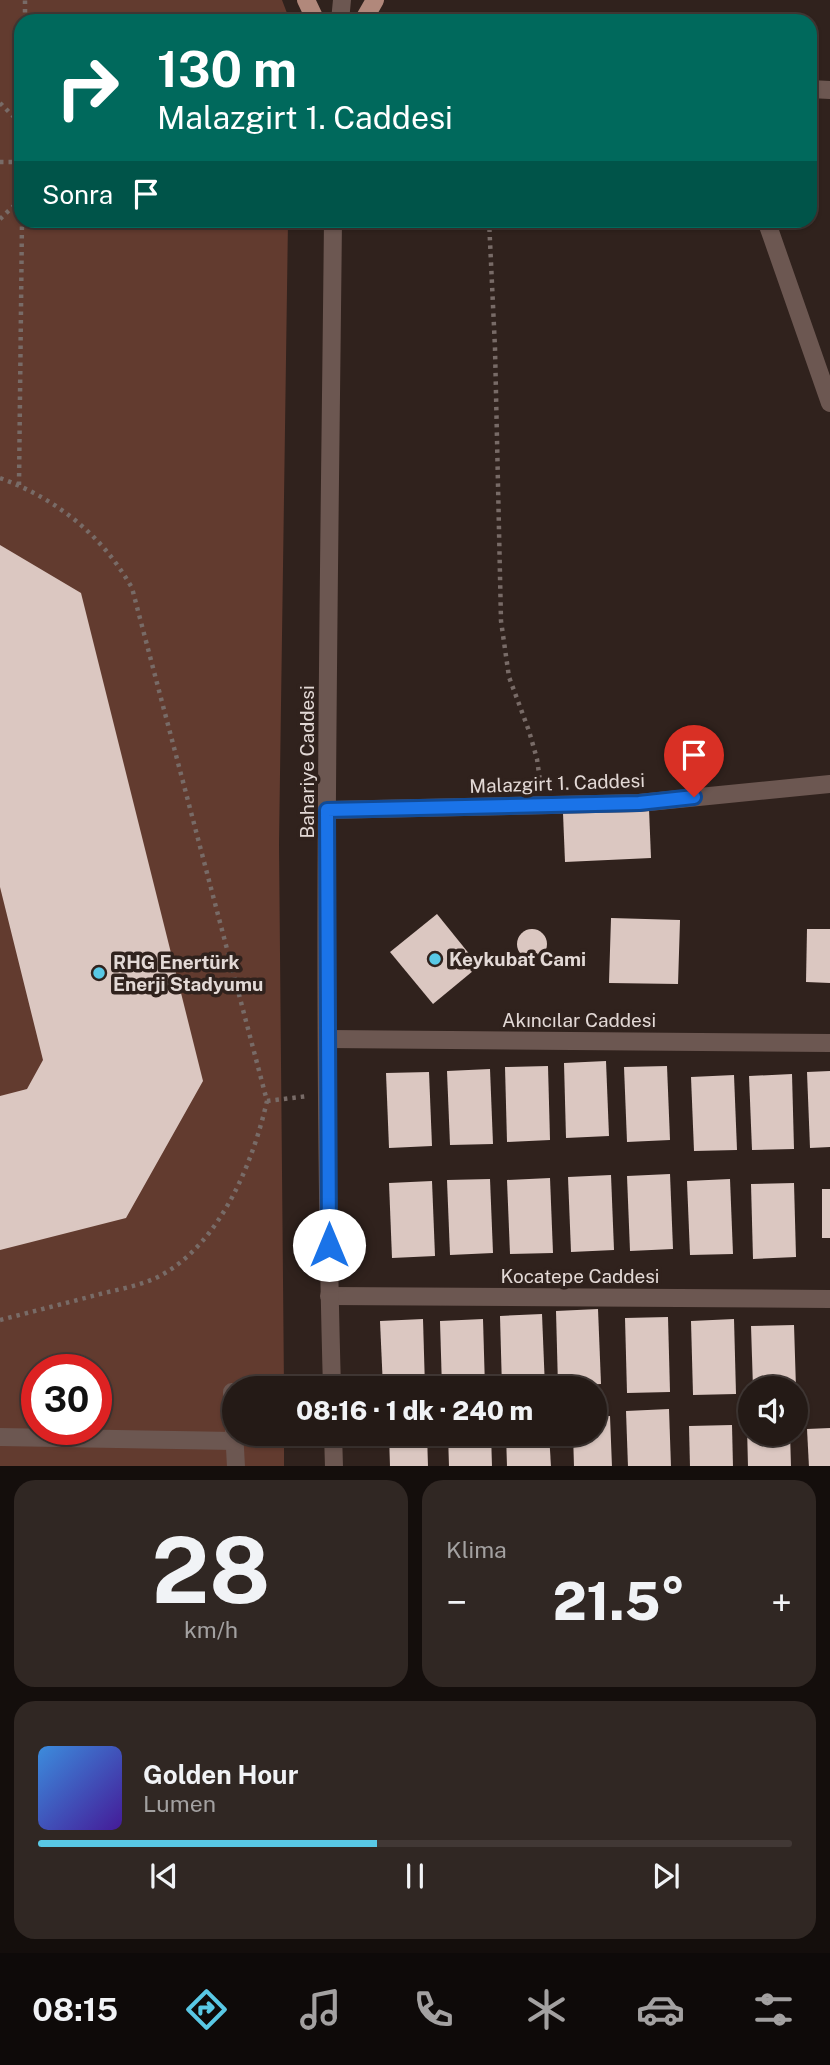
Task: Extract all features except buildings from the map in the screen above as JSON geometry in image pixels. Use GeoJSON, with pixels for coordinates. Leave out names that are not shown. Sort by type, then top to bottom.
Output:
{"type":"FeatureCollection","features":[{"type":"Feature","properties":{"kind":"street","name":"Bahariye Caddesi"},"geometry":{"type":"LineString","coordinates":[[332,1376],[327,810],[333,228]]}},
{"type":"Feature","properties":{"kind":"street"},"geometry":{"type":"LineString","coordinates":[[769,228],[830,403]]}},
{"type":"Feature","properties":{"kind":"street","name":"Malazgirt 1. Caddesi"},"geometry":{"type":"LineString","coordinates":[[327,810],[639,803],[830,784]]}},
{"type":"Feature","properties":{"kind":"street","name":"Akıncılar Caddesi"},"geometry":{"type":"LineString","coordinates":[[328,1039],[830,1043]]}},
{"type":"Feature","properties":{"kind":"street","name":"Kocatepe Caddesi"},"geometry":{"type":"LineString","coordinates":[[329,1296],[830,1298]]}},
{"type":"Feature","properties":{"kind":"street"},"geometry":{"type":"LineString","coordinates":[[0,1437],[222,1441]]}},
{"type":"Feature","properties":{"kind":"street"},"geometry":{"type":"LineString","coordinates":[[234,1446],[236,1466]]}},
{"type":"Feature","properties":{"kind":"street"},"geometry":{"type":"LineString","coordinates":[[333,1446],[334,1466]]}},
{"type":"Feature","properties":{"kind":"path"},"geometry":{"type":"LineString","coordinates":[[0,103],[14,117]]}},
{"type":"Feature","properties":{"kind":"path"},"geometry":{"type":"LineString","coordinates":[[0,219],[14,206]]}},
{"type":"Feature","properties":{"kind":"path"},"geometry":{"type":"LineString","coordinates":[[19,485],[22,228]]}},
{"type":"Feature","properties":{"kind":"path"},"geometry":{"type":"LineString","coordinates":[[489,228],[501,621],[509,677],[537,760],[542,805]]}},
{"type":"Feature","properties":{"kind":"path"},"geometry":{"type":"LineString","coordinates":[[0,478],[19,485],[63,510],[83,525],[112,556],[131,588],[267,1101],[254,1149],[234,1195],[207,1234],[179,1263],[150,1281],[0,1320]]}},
{"type":"Feature","properties":{"kind":"path"},"geometry":{"type":"LineString","coordinates":[[267,1101],[328,1093]]}},
{"type":"Feature","properties":{"kind":"shaded area"},"geometry":{"type":"Polygon","coordinates":[[[0,0],[282,0],[287,14],[14,14],[14,228],[288,228],[279,844],[284,1376],[222,1376],[222,1446],[284,1446],[284,1466],[0,1466],[0,0]]]}},
{"type":"Feature","properties":{"kind":"place","name":"Keykubat Cami"},"geometry":{"type":"Point","coordinates":[435,959]}},
{"type":"Feature","properties":{"kind":"place","name":"RHG Enertürk Enerji Stadyumu"},"geometry":{"type":"Point","coordinates":[99,973]}},
{"type":"Feature","properties":{"kind":"route"},"geometry":{"type":"LineString","coordinates":[[329,1245],[327,810],[639,803],[694,797]]}}]}
